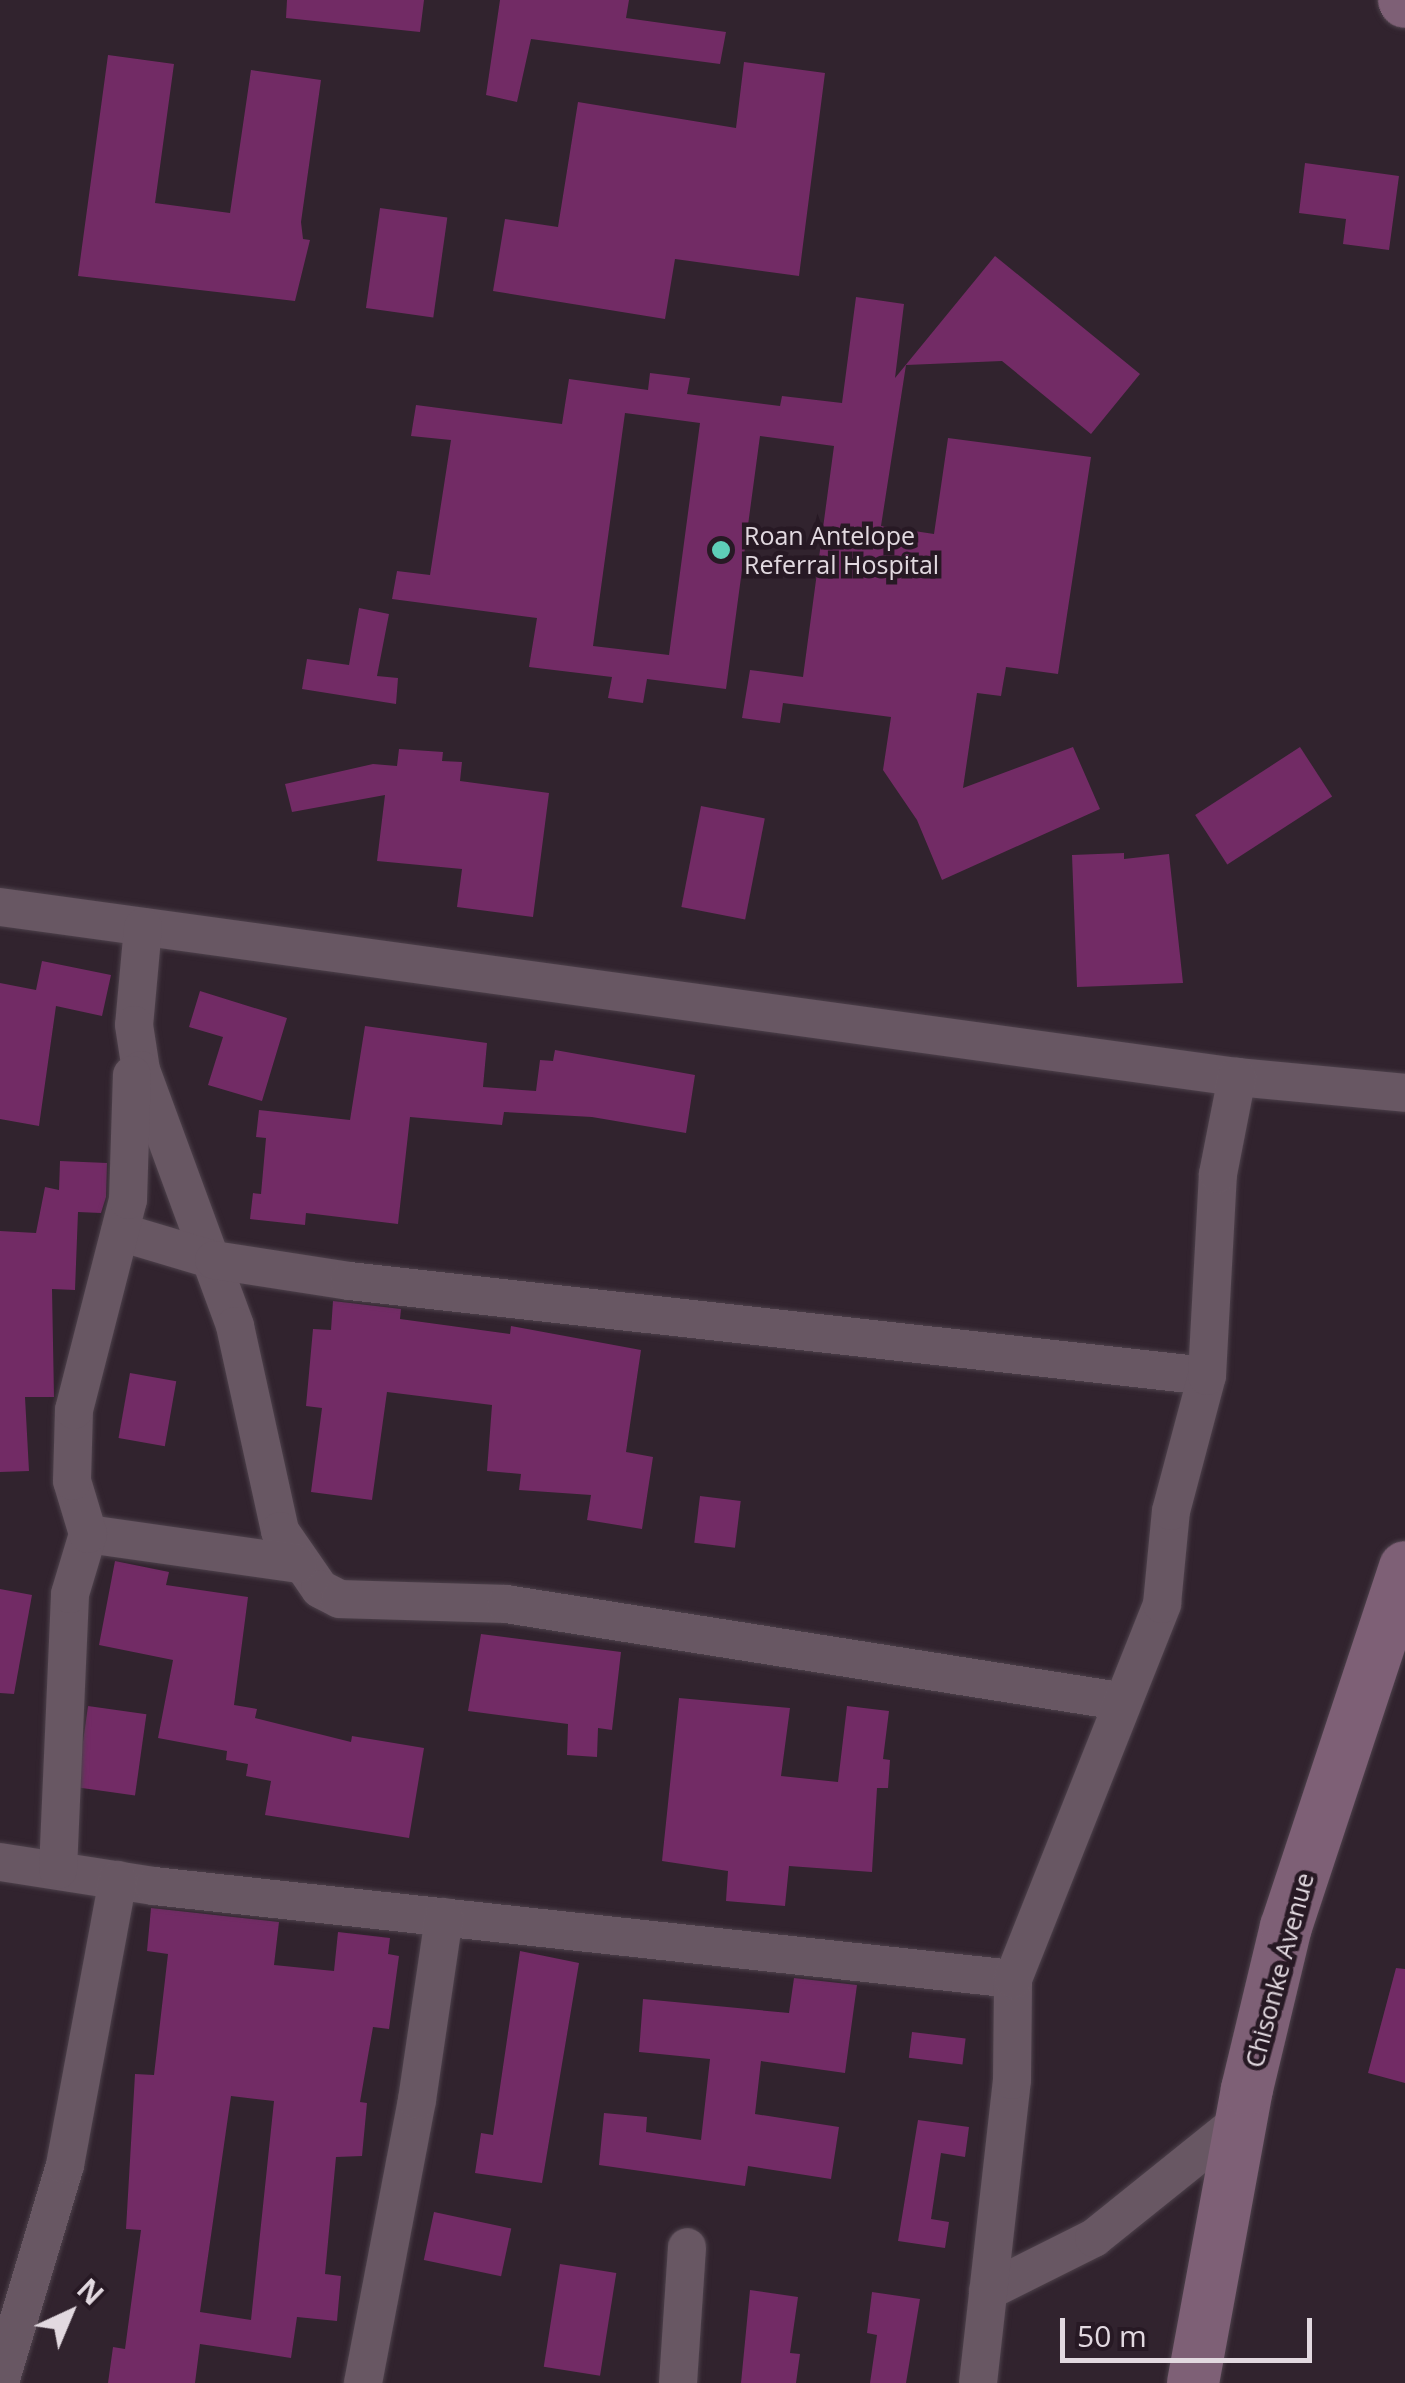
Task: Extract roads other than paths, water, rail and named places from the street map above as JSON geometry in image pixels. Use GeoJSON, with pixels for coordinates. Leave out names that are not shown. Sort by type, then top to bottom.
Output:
{"type":"FeatureCollection","features":[{"type":"Feature","properties":{"kind":"street"},"geometry":{"type":"LineString","coordinates":[[0,906],[1237,1077],[1405,1093]]}},
{"type":"Feature","properties":{"kind":"street"},"geometry":{"type":"LineString","coordinates":[[58,1870],[70,1594],[88,1534],[72,1481],[74,1410],[128,1200],[134,1026],[143,927]]}},
{"type":"Feature","properties":{"kind":"street"},"geometry":{"type":"LineString","coordinates":[[134,1026],[154,1113],[214,1260],[236,1326],[280,1532],[298,1564],[320,1590],[340,1600],[506,1604],[1119,1701]]}},
{"type":"Feature","properties":{"kind":"street"},"geometry":{"type":"LineString","coordinates":[[978,2383],[1012,2080],[1013,1979],[1119,1701],[1162,1604],[1170,1511],[1207,1376],[1218,1174],[1237,1077]]}},
{"type":"Feature","properties":{"kind":"street"},"geometry":{"type":"LineString","coordinates":[[120,1232],[214,1260],[348,1281],[1207,1376]]}},
{"type":"Feature","properties":{"kind":"street"},"geometry":{"type":"LineString","coordinates":[[88,1534],[298,1564]]}},
{"type":"Feature","properties":{"kind":"street","name":"Chisonke Avenue"},"geometry":{"type":"LineString","coordinates":[[1194,2383],[1241,2120],[1286,1927],[1405,1566]]}},
{"type":"Feature","properties":{"kind":"street"},"geometry":{"type":"LineString","coordinates":[[0,1862],[118,1880],[1013,1979]]}},
{"type":"Feature","properties":{"kind":"street"},"geometry":{"type":"LineString","coordinates":[[0,2382],[65,2165],[118,1880]]}},
{"type":"Feature","properties":{"kind":"street"},"geometry":{"type":"LineString","coordinates":[[363,2383],[412,2133],[444,1917]]}},
{"type":"Feature","properties":{"kind":"street"},"geometry":{"type":"LineString","coordinates":[[988,2291],[1094,2238],[1241,2120]]}},
{"type":"Feature","properties":{"kind":"street"},"geometry":{"type":"LineString","coordinates":[[678,2383],[687,2247]]}},
{"type":"Feature","properties":{"kind":"place","name":"Roan Antelope Referral Hospital"},"geometry":{"type":"Point","coordinates":[721,550]}}]}
